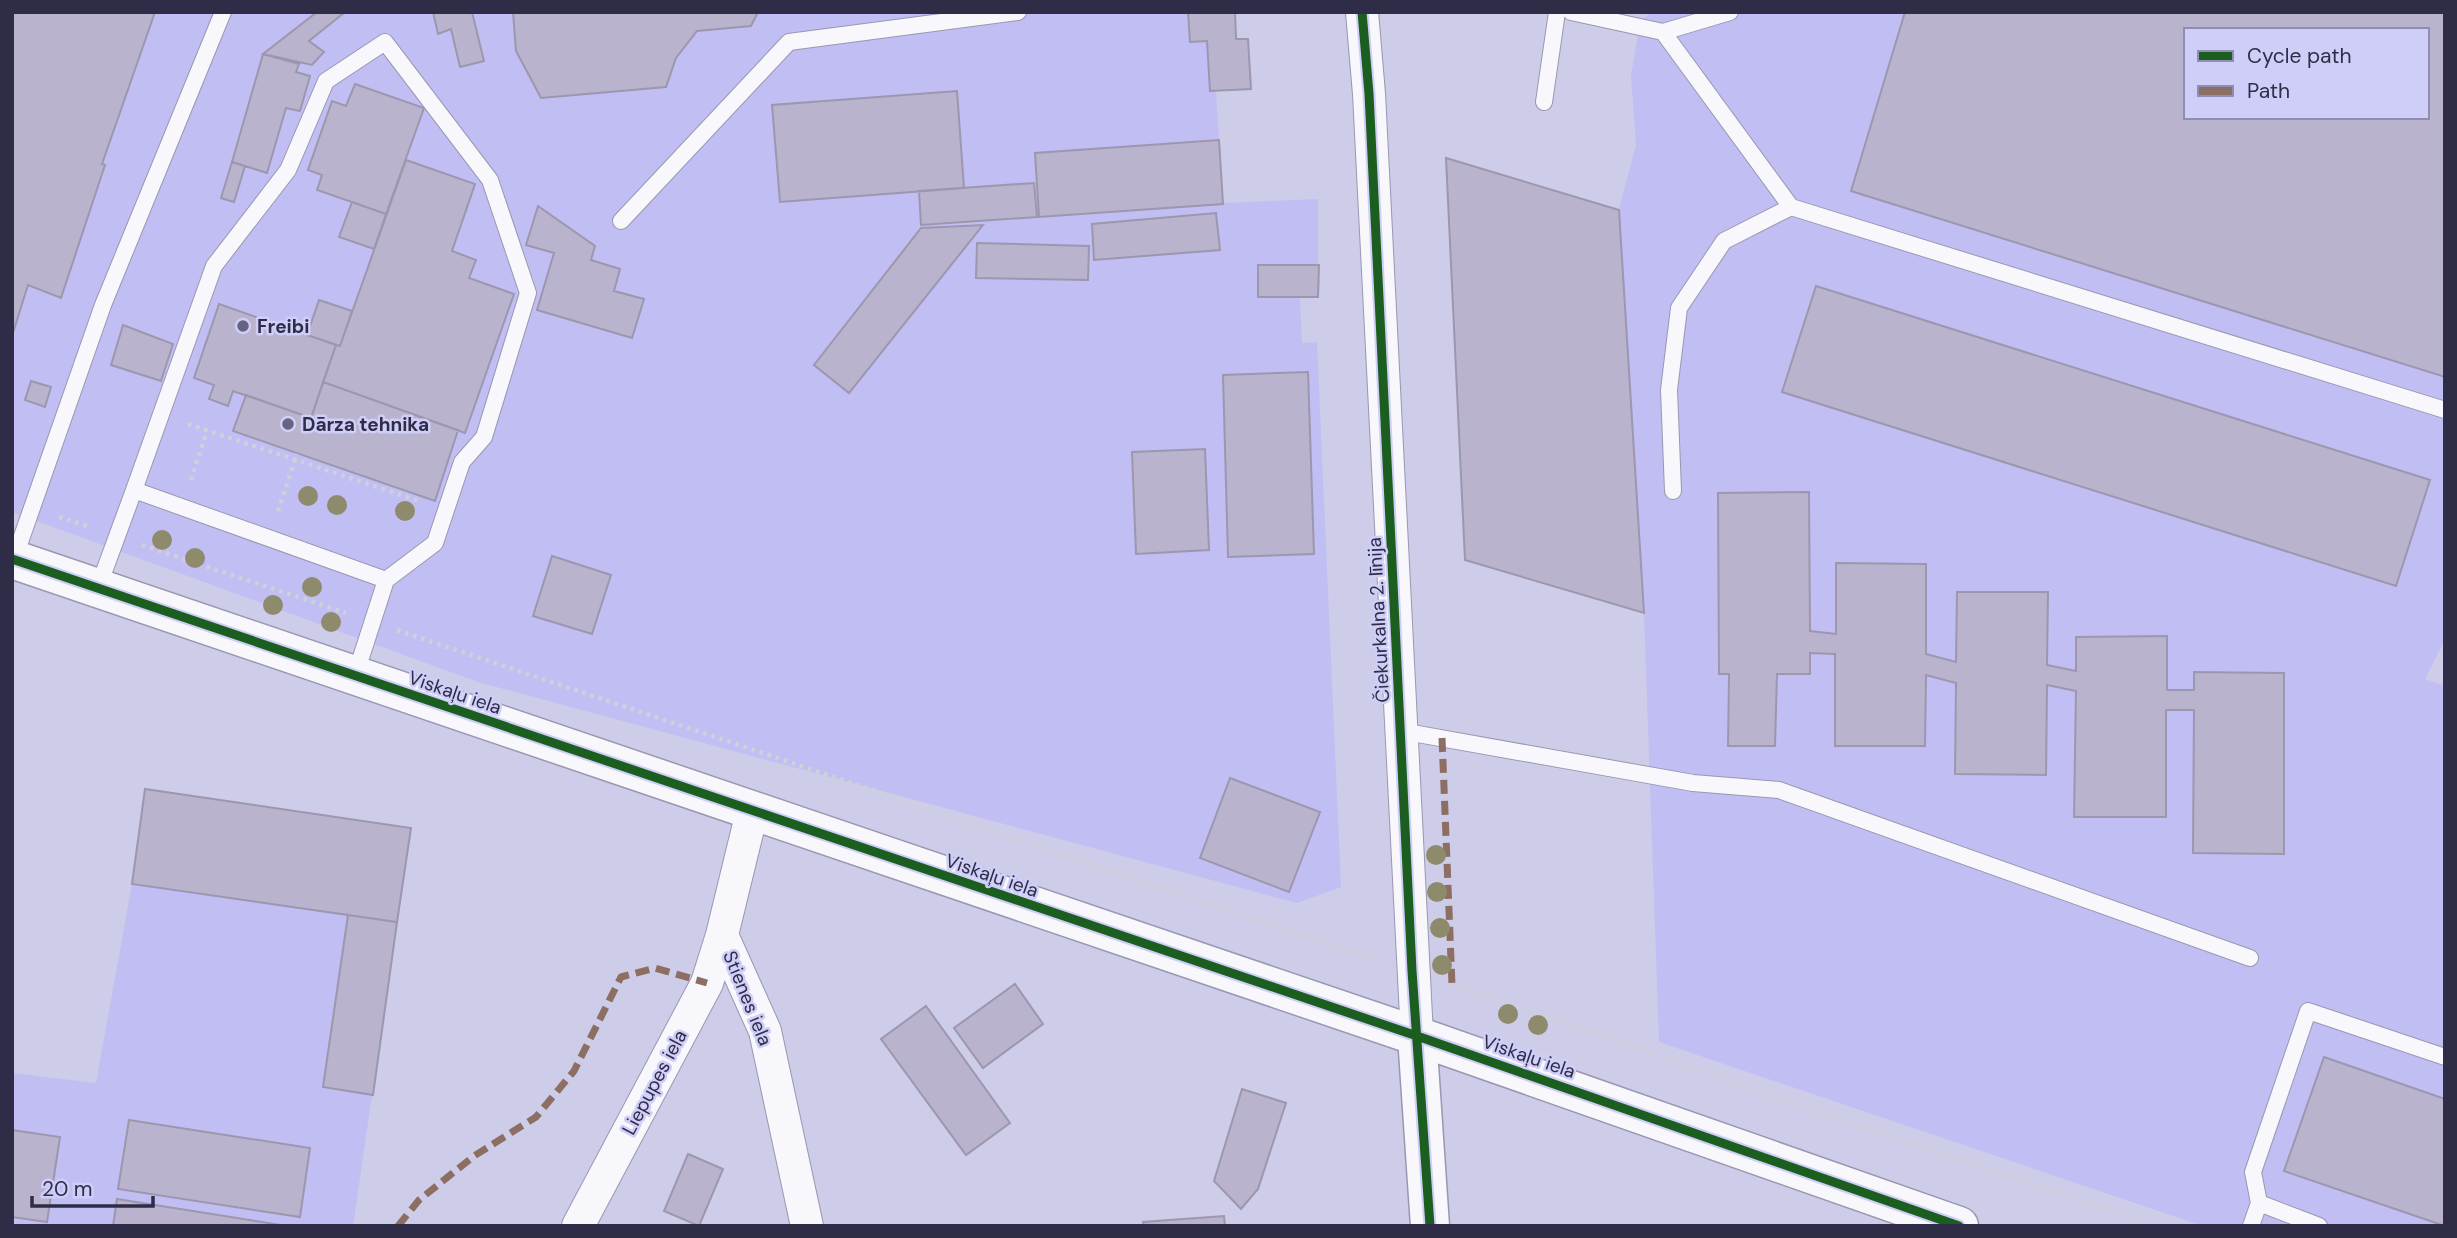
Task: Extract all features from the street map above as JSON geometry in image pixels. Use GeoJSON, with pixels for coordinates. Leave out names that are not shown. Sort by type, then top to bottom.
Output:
{"type":"FeatureCollection","features":[{"type":"Feature","properties":{"kind":"street","name":"Čiekurkalna 2. līnija"},"geometry":{"type":"LineString","coordinates":[[1362,12],[1369,94],[1412,971],[1430,1226]]}},
{"type":"Feature","properties":{"kind":"street","name":"Viskaļu iela"},"geometry":{"type":"LineString","coordinates":[[13,561],[1417,1036],[1959,1226]]}},
{"type":"Feature","properties":{"kind":"street","name":"Stienes iela"},"geometry":{"type":"LineString","coordinates":[[752,812],[722,935],[765,1031],[807,1226]]}},
{"type":"Feature","properties":{"kind":"street","name":"Liepupes iela"},"geometry":{"type":"LineString","coordinates":[[578,1226],[706,983],[722,935]]}},
{"type":"Feature","properties":{"kind":"lane"},"geometry":{"type":"LineString","coordinates":[[13,561],[103,305],[223,12]]}},
{"type":"Feature","properties":{"kind":"lane"},"geometry":{"type":"LineString","coordinates":[[621,221],[789,42],[1018,12]]}},
{"type":"Feature","properties":{"kind":"lane"},"geometry":{"type":"LineString","coordinates":[[1544,102],[1557,12]]}},
{"type":"Feature","properties":{"kind":"lane"},"geometry":{"type":"LineString","coordinates":[[1571,12],[1621,17],[1663,32],[1791,207],[2445,410]]}},
{"type":"Feature","properties":{"kind":"lane"},"geometry":{"type":"LineString","coordinates":[[1663,32],[1681,12]]}},
{"type":"Feature","properties":{"kind":"lane"},"geometry":{"type":"LineString","coordinates":[[1663,32],[1730,12]]}},
{"type":"Feature","properties":{"kind":"lane"},"geometry":{"type":"LineString","coordinates":[[98,588],[214,266],[288,170],[326,81],[385,42],[490,180],[528,293],[484,437],[462,462],[435,544],[386,580],[355,676]]}},
{"type":"Feature","properties":{"kind":"lane"},"geometry":{"type":"LineString","coordinates":[[1673,491],[1669,390],[1679,307],[1724,241],[1791,207]]}},
{"type":"Feature","properties":{"kind":"lane"},"geometry":{"type":"LineString","coordinates":[[134,490],[386,580]]}},
{"type":"Feature","properties":{"kind":"lane"},"geometry":{"type":"LineString","coordinates":[[1401,731],[1693,783],[1779,790],[2250,958]]}},
{"type":"Feature","properties":{"kind":"lane"},"geometry":{"type":"LineString","coordinates":[[2251,1226],[2259,1203],[2253,1172],[2308,1011],[2445,1057]]}},
{"type":"Feature","properties":{"kind":"lane"},"geometry":{"type":"LineString","coordinates":[[2259,1203],[2319,1226]]}},
{"type":"Feature","properties":{"kind":"path"},"geometry":{"type":"LineString","coordinates":[[161,415],[296,457],[446,510]]}},
{"type":"Feature","properties":{"kind":"path"},"geometry":{"type":"LineString","coordinates":[[182,508],[207,430]]}},
{"type":"Feature","properties":{"kind":"path"},"geometry":{"type":"LineString","coordinates":[[270,539],[296,457]]}},
{"type":"Feature","properties":{"kind":"path"},"geometry":{"type":"LineString","coordinates":[[30,507],[1412,971],[2157,1226]]}},
{"type":"Feature","properties":{"kind":"shaded area"},"geometry":{"type":"Polygon","coordinates":[[[12,12],[1235,12],[1237,39],[1251,89],[1216,91],[1223,203],[1318,199],[1318,297],[1300,297],[1302,343],[1317,342],[1341,887],[1297,903],[478,682],[12,512],[12,12]]]}},
{"type":"Feature","properties":{"kind":"shaded area"},"geometry":{"type":"Polygon","coordinates":[[[1651,12],[2445,12],[2445,639],[2425,679],[2445,686],[2445,1226],[2203,1226],[1659,1042],[1644,613],[1465,560],[1446,158],[1619,209],[1636,145],[1631,76],[1640,22],[1651,12]]]}},
{"type":"Feature","properties":{"kind":"shaded area"},"geometry":{"type":"Polygon","coordinates":[[[145,789],[411,828],[353,1226],[12,1226],[12,1073],[96,1083],[132,884],[145,789]]]}},
{"type":"Feature","properties":{"kind":"building"},"geometry":{"type":"Polygon","coordinates":[[[12,12],[155,12],[102,164],[105,165],[61,298],[28,285],[12,336],[12,12]]]}},
{"type":"Feature","properties":{"kind":"building"},"geometry":{"type":"Polygon","coordinates":[[[317,12],[345,12],[309,41],[324,52],[312,65],[263,54],[317,12]]]}},
{"type":"Feature","properties":{"kind":"building"},"geometry":{"type":"Polygon","coordinates":[[[433,12],[472,12],[484,61],[460,67],[451,29],[438,34],[433,12]]]}},
{"type":"Feature","properties":{"kind":"building"},"geometry":{"type":"Polygon","coordinates":[[[513,12],[758,12],[751,26],[697,31],[676,58],[666,87],[541,98],[516,51],[513,12]]]}},
{"type":"Feature","properties":{"kind":"building"},"geometry":{"type":"Polygon","coordinates":[[[1188,12],[1235,12],[1236,39],[1248,39],[1251,89],[1210,91],[1207,41],[1190,42],[1188,12]]]}},
{"type":"Feature","properties":{"kind":"building"},"geometry":{"type":"Polygon","coordinates":[[[1905,12],[2445,12],[2445,377],[1851,191],[1905,12]]]}},
{"type":"Feature","properties":{"kind":"building"},"geometry":{"type":"Polygon","coordinates":[[[263,54],[299,64],[296,72],[310,76],[300,111],[286,108],[267,173],[232,162],[263,54]]]}},
{"type":"Feature","properties":{"kind":"building"},"geometry":{"type":"Polygon","coordinates":[[[355,84],[424,108],[386,214],[317,190],[322,175],[308,170],[332,101],[346,106],[355,84]]]}},
{"type":"Feature","properties":{"kind":"building"},"geometry":{"type":"Polygon","coordinates":[[[957,91],[964,188],[780,202],[772,105],[957,91]]]}},
{"type":"Feature","properties":{"kind":"building"},"geometry":{"type":"Polygon","coordinates":[[[1219,140],[1223,204],[1039,217],[1035,153],[1219,140]]]}},
{"type":"Feature","properties":{"kind":"building"},"geometry":{"type":"Polygon","coordinates":[[[1446,158],[1619,210],[1644,613],[1465,560],[1446,158]]]}},
{"type":"Feature","properties":{"kind":"building"},"geometry":{"type":"Polygon","coordinates":[[[406,160],[475,184],[452,251],[476,260],[469,278],[514,294],[465,433],[323,382],[336,345],[340,346],[406,160]]]}},
{"type":"Feature","properties":{"kind":"building"},"geometry":{"type":"Polygon","coordinates":[[[232,162],[245,166],[234,202],[221,198],[232,162]]]}},
{"type":"Feature","properties":{"kind":"building"},"geometry":{"type":"Polygon","coordinates":[[[1034,183],[1037,217],[921,225],[919,191],[1034,183]]]}},
{"type":"Feature","properties":{"kind":"building"},"geometry":{"type":"Polygon","coordinates":[[[352,202],[386,214],[374,249],[339,237],[352,202]]]}},
{"type":"Feature","properties":{"kind":"building"},"geometry":{"type":"Polygon","coordinates":[[[538,206],[595,246],[591,260],[620,269],[614,291],[644,299],[632,338],[537,310],[554,253],[526,245],[538,206]]]}},
{"type":"Feature","properties":{"kind":"building"},"geometry":{"type":"Polygon","coordinates":[[[1216,213],[1220,250],[1094,260],[1092,224],[1216,213]]]}},
{"type":"Feature","properties":{"kind":"building"},"geometry":{"type":"Polygon","coordinates":[[[983,225],[849,393],[814,365],[921,228],[983,225]]]}},
{"type":"Feature","properties":{"kind":"building"},"geometry":{"type":"Polygon","coordinates":[[[977,243],[1089,246],[1088,280],[976,278],[977,243]]]}},
{"type":"Feature","properties":{"kind":"building"},"geometry":{"type":"Polygon","coordinates":[[[1258,265],[1319,265],[1318,297],[1258,297],[1258,265]]]}},
{"type":"Feature","properties":{"kind":"building"},"geometry":{"type":"Polygon","coordinates":[[[1816,286],[2430,480],[2396,586],[1782,392],[1816,286]]]}},
{"type":"Feature","properties":{"kind":"building"},"geometry":{"type":"Polygon","coordinates":[[[319,300],[352,311],[340,346],[307,335],[319,300]]]}},
{"type":"Feature","properties":{"kind":"building"},"geometry":{"type":"Polygon","coordinates":[[[219,304],[336,345],[311,418],[233,391],[228,406],[209,399],[214,385],[194,378],[219,304]]]}},
{"type":"Feature","properties":{"kind":"building"},"geometry":{"type":"Polygon","coordinates":[[[123,325],[173,344],[161,381],[111,365],[123,325]]]}},
{"type":"Feature","properties":{"kind":"building"},"geometry":{"type":"Polygon","coordinates":[[[1308,372],[1314,554],[1228,557],[1223,375],[1308,372]]]}},
{"type":"Feature","properties":{"kind":"building"},"geometry":{"type":"Polygon","coordinates":[[[31,381],[51,387],[45,407],[25,400],[31,381]]]}},
{"type":"Feature","properties":{"kind":"building"},"geometry":{"type":"Polygon","coordinates":[[[323,382],[458,430],[435,501],[233,431],[246,395],[311,418],[323,382]]]}},
{"type":"Feature","properties":{"kind":"building"},"geometry":{"type":"Polygon","coordinates":[[[1205,449],[1209,550],[1136,554],[1132,452],[1205,449]]]}},
{"type":"Feature","properties":{"kind":"building"},"geometry":{"type":"Polygon","coordinates":[[[1809,492],[1810,631],[1836,634],[1836,563],[1926,564],[1926,654],[1956,662],[1957,592],[2048,592],[2047,665],[2076,671],[2076,637],[2167,636],[2167,690],[2194,690],[2194,672],[2284,673],[2284,854],[2193,853],[2194,710],[2166,710],[2166,817],[2074,817],[2076,691],[2047,685],[2046,775],[1955,774],[1956,683],[1926,675],[1925,746],[1835,746],[1835,654],[1810,653],[1810,674],[1777,674],[1775,746],[1728,746],[1729,674],[1719,674],[1718,493],[1809,492]]]}},
{"type":"Feature","properties":{"kind":"building"},"geometry":{"type":"Polygon","coordinates":[[[552,556],[611,575],[592,634],[533,616],[552,556]]]}},
{"type":"Feature","properties":{"kind":"building"},"geometry":{"type":"Polygon","coordinates":[[[1230,778],[1320,812],[1289,892],[1200,858],[1230,778]]]}},
{"type":"Feature","properties":{"kind":"building"},"geometry":{"type":"Polygon","coordinates":[[[145,789],[411,828],[397,922],[132,884],[145,789]]]}},
{"type":"Feature","properties":{"kind":"building"},"geometry":{"type":"Polygon","coordinates":[[[348,915],[397,922],[373,1095],[323,1087],[348,915]]]}},
{"type":"Feature","properties":{"kind":"building"},"geometry":{"type":"Polygon","coordinates":[[[1015,984],[1043,1024],[983,1068],[954,1028],[1015,984]]]}},
{"type":"Feature","properties":{"kind":"building"},"geometry":{"type":"Polygon","coordinates":[[[926,1006],[1010,1123],[966,1155],[881,1039],[926,1006]]]}},
{"type":"Feature","properties":{"kind":"building"},"geometry":{"type":"Polygon","coordinates":[[[2324,1057],[2445,1099],[2445,1226],[2284,1171],[2324,1057]]]}},
{"type":"Feature","properties":{"kind":"building"},"geometry":{"type":"Polygon","coordinates":[[[1242,1089],[1286,1103],[1258,1189],[1241,1209],[1214,1181],[1242,1089]]]}},
{"type":"Feature","properties":{"kind":"building"},"geometry":{"type":"Polygon","coordinates":[[[129,1120],[310,1148],[300,1217],[118,1189],[129,1120]]]}},
{"type":"Feature","properties":{"kind":"building"},"geometry":{"type":"Polygon","coordinates":[[[12,1130],[60,1137],[47,1222],[12,1217],[12,1130]]]}},
{"type":"Feature","properties":{"kind":"building"},"geometry":{"type":"Polygon","coordinates":[[[688,1154],[723,1169],[699,1226],[664,1211],[688,1154]]]}},
{"type":"Feature","properties":{"kind":"building"},"geometry":{"type":"Polygon","coordinates":[[[117,1199],[287,1226],[113,1226],[117,1199]]]}},
{"type":"Feature","properties":{"kind":"building"},"geometry":{"type":"Polygon","coordinates":[[[1224,1216],[1225,1226],[1144,1226],[1143,1222],[1224,1216]]]}},
{"type":"Feature","properties":{"kind":"marked path"},"geometry":{"type":"LineString","coordinates":[[1442,738],[1452,985]]}},
{"type":"Feature","properties":{"kind":"marked path"},"geometry":{"type":"LineString","coordinates":[[398,1226],[419,1200],[474,1156],[536,1117],[574,1071],[621,977],[655,968],[707,983]]}},
{"type":"Feature","properties":{"kind":"cycle path"},"geometry":{"type":"LineString","coordinates":[[1362,12],[1369,94],[1412,971],[1430,1226]]}},
{"type":"Feature","properties":{"kind":"cycle path"},"geometry":{"type":"LineString","coordinates":[[12,559],[1417,1036],[1959,1226]]}},
{"type":"Feature","properties":{"kind":"place","name":"Freibi"},"geometry":{"type":"Point","coordinates":[243,326]}},
{"type":"Feature","properties":{"kind":"place","name":"Dārza tehnika"},"geometry":{"type":"Point","coordinates":[288,424]}}]}
